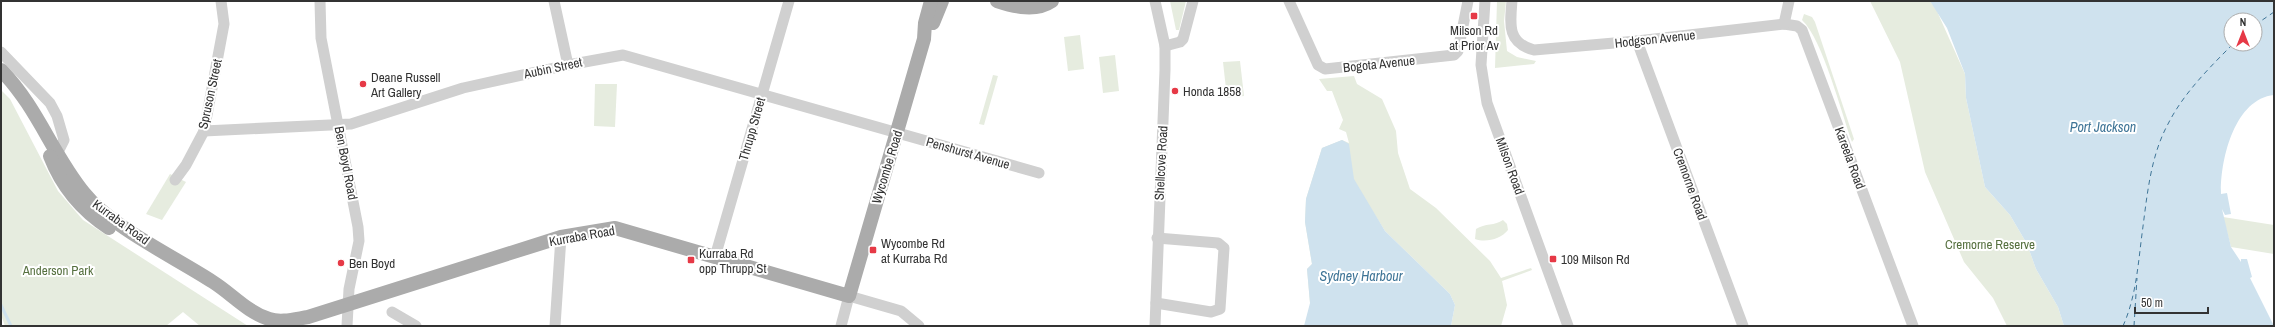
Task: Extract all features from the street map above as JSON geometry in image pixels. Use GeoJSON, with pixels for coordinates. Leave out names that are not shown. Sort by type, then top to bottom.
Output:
{"type":"FeatureCollection","features":[{"type":"Feature","properties":{"kind":"main road","name":"Wycombe Road"},"geometry":{"type":"LineString","coordinates":[[924,39],[925,23],[931,1]]}},
{"type":"Feature","properties":{"kind":"main road","name":"Wycombe Road"},"geometry":{"type":"LineString","coordinates":[[849,296],[924,39],[942,1]]}},
{"type":"Feature","properties":{"kind":"main road"},"geometry":{"type":"LineString","coordinates":[[997,1],[1017,7],[1033,8],[1046,6],[1052,1]]}},
{"type":"Feature","properties":{"kind":"main road","name":"Kurraba Road"},"geometry":{"type":"LineString","coordinates":[[1,70],[28,101],[54,154],[64,186],[88,213],[217,294],[243,305],[269,319],[289,320],[318,314],[561,237],[600,230],[622,229],[849,296]]}},
{"type":"Feature","properties":{"kind":"main road","name":"Kurraba Road"},"geometry":{"type":"LineString","coordinates":[[1,80],[20,103],[54,154]]}},
{"type":"Feature","properties":{"kind":"street","name":"Spruson Street"},"geometry":{"type":"LineString","coordinates":[[175,180],[186,165],[204,131],[224,24],[221,1]]}},
{"type":"Feature","properties":{"kind":"street","name":"Ben Boyd Road"},"geometry":{"type":"LineString","coordinates":[[320,1],[321,38],[359,235],[350,285],[347,326]]}},
{"type":"Feature","properties":{"kind":"street"},"geometry":{"type":"LineString","coordinates":[[554,1],[568,65]]}},
{"type":"Feature","properties":{"kind":"street","name":"Thrupp Street"},"geometry":{"type":"LineString","coordinates":[[715,257],[789,1]]}},
{"type":"Feature","properties":{"kind":"street","name":"Shellcove Road"},"geometry":{"type":"LineString","coordinates":[[1152,324],[1156,303],[1157,238],[1165,46],[1155,1]]}},
{"type":"Feature","properties":{"kind":"street"},"geometry":{"type":"LineString","coordinates":[[1165,46],[1180,42],[1183,39],[1193,1]]}},
{"type":"Feature","properties":{"kind":"street","name":"Bogota Avenue"},"geometry":{"type":"LineString","coordinates":[[1289,1],[1318,65],[1325,69],[1454,55],[1458,51],[1468,1]]}},
{"type":"Feature","properties":{"kind":"street","name":"Milson Road"},"geometry":{"type":"LineString","coordinates":[[1485,1],[1481,65],[1487,103],[1568,326]]}},
{"type":"Feature","properties":{"kind":"street","name":"Hodgson Avenue"},"geometry":{"type":"LineString","coordinates":[[1512,1],[1510,22],[1513,35],[1521,45],[1527,48],[1542,50],[1784,24]]}},
{"type":"Feature","properties":{"kind":"street"},"geometry":{"type":"LineString","coordinates":[[1784,24],[1789,1]]}},
{"type":"Feature","properties":{"kind":"street","name":"Kareela Road"},"geometry":{"type":"LineString","coordinates":[[1784,24],[1796,26],[1806,36],[1913,326]]}},
{"type":"Feature","properties":{"kind":"street","name":"Cremorne Road"},"geometry":{"type":"LineString","coordinates":[[1637,41],[1743,326]]}},
{"type":"Feature","properties":{"kind":"street"},"geometry":{"type":"LineString","coordinates":[[1,52],[40,92],[53,109],[64,138],[54,154]]}},
{"type":"Feature","properties":{"kind":"street","name":"Aubin Street"},"geometry":{"type":"LineString","coordinates":[[204,131],[351,124],[463,88],[568,65],[624,55],[897,133]]}},
{"type":"Feature","properties":{"kind":"street","name":"Penshurst Avenue"},"geometry":{"type":"LineString","coordinates":[[897,133],[1038,173]]}},
{"type":"Feature","properties":{"kind":"street"},"geometry":{"type":"LineString","coordinates":[[555,326],[561,237]]}},
{"type":"Feature","properties":{"kind":"street"},"geometry":{"type":"LineString","coordinates":[[1156,303],[1211,312],[1220,309],[1224,248],[1218,243],[1157,238]]}},
{"type":"Feature","properties":{"kind":"street"},"geometry":{"type":"LineString","coordinates":[[841,326],[849,296]]}},
{"type":"Feature","properties":{"kind":"street","name":"Kurraba Road"},"geometry":{"type":"LineString","coordinates":[[849,296],[901,311],[919,326]]}},
{"type":"Feature","properties":{"kind":"street"},"geometry":{"type":"LineString","coordinates":[[392,312],[416,326]]}},
{"type":"Feature","properties":{"kind":"green space"},"geometry":{"type":"Polygon","coordinates":[[[1170,1],[1186,1],[1179,30],[1176,30],[1170,1]]]}},
{"type":"Feature","properties":{"kind":"green space"},"geometry":{"type":"Polygon","coordinates":[[[1497,1],[1506,1],[1504,21],[1507,51],[1517,57],[1536,61],[1534,64],[1495,68],[1497,1]]]}},
{"type":"Feature","properties":{"kind":"green space","name":"Cremorne Reserve"},"geometry":{"type":"Polygon","coordinates":[[[1870,1],[1930,1],[1936,9],[1965,74],[1966,98],[1985,187],[2010,215],[2027,244],[2036,269],[2058,307],[2064,326],[2007,326],[1993,298],[1964,262],[1925,172],[1900,62],[1870,1]]]}},
{"type":"Feature","properties":{"kind":"green space"},"geometry":{"type":"Polygon","coordinates":[[[1804,14],[1812,17],[1815,22],[1854,139],[1852,142],[1824,59],[1810,30],[1802,20],[1804,14]]]}},
{"type":"Feature","properties":{"kind":"green space"},"geometry":{"type":"Polygon","coordinates":[[[1080,35],[1084,69],[1068,71],[1064,37],[1080,35]]]}},
{"type":"Feature","properties":{"kind":"green space"},"geometry":{"type":"Polygon","coordinates":[[[1115,55],[1119,91],[1103,93],[1099,57],[1115,55]]]}},
{"type":"Feature","properties":{"kind":"green space"},"geometry":{"type":"Polygon","coordinates":[[[1240,61],[1244,96],[1227,98],[1223,62],[1240,61]]]}},
{"type":"Feature","properties":{"kind":"green space"},"geometry":{"type":"Polygon","coordinates":[[[993,75],[998,76],[984,125],[979,124],[993,75]]]}},
{"type":"Feature","properties":{"kind":"green space"},"geometry":{"type":"Polygon","coordinates":[[[1354,76],[1357,84],[1382,99],[1396,131],[1398,153],[1410,189],[1436,208],[1490,261],[1501,278],[1531,268],[1532,270],[1502,281],[1507,305],[1501,326],[1451,326],[1455,305],[1450,294],[1385,231],[1370,207],[1310,303],[1307,269],[1312,264],[1305,222],[1306,199],[1322,148],[1342,140],[1349,143],[1346,132],[1339,129],[1343,120],[1332,91],[1327,91],[1319,79],[1354,76]]]}},
{"type":"Feature","properties":{"kind":"green space"},"geometry":{"type":"Polygon","coordinates":[[[595,84],[617,84],[615,127],[594,126],[595,84]]]}},
{"type":"Feature","properties":{"kind":"green space","name":"Anderson Park"},"geometry":{"type":"Polygon","coordinates":[[[1,90],[10,99],[58,191],[83,220],[248,326],[200,326],[183,312],[166,326],[5,326],[1,315],[1,90]]]}},
{"type":"Feature","properties":{"kind":"green space"},"geometry":{"type":"Polygon","coordinates":[[[170,174],[186,182],[162,220],[146,214],[170,174]]]}},
{"type":"Feature","properties":{"kind":"green space"},"geometry":{"type":"Polygon","coordinates":[[[2223,217],[2274,225],[2274,254],[2231,247],[2223,217]]]}},
{"type":"Feature","properties":{"kind":"green space"},"geometry":{"type":"Polygon","coordinates":[[[1503,220],[1507,224],[1508,230],[1501,236],[1484,241],[1475,239],[1476,229],[1503,220]]]}},
{"type":"Feature","properties":{"kind":"water","name":"Port Jackson"},"geometry":{"type":"Polygon","coordinates":[[[1930,1],[2274,1],[2274,95],[2260,99],[2239,119],[2232,134],[2223,165],[2221,194],[2227,193],[2231,214],[2225,215],[2222,209],[2231,247],[2241,262],[2241,259],[2247,259],[2252,277],[2250,278],[2274,326],[2064,326],[2058,307],[2036,269],[2027,244],[2010,215],[1985,187],[1966,98],[1965,74],[1947,28],[1930,1]]]}},
{"type":"Feature","properties":{"kind":"water","name":"Sydney Harbour"},"geometry":{"type":"Polygon","coordinates":[[[1342,140],[1349,144],[1354,179],[1385,231],[1450,294],[1455,305],[1451,326],[1304,326],[1310,303],[1307,269],[1312,264],[1305,222],[1306,199],[1322,148],[1342,140]]]}},
{"type":"Feature","properties":{"kind":"waterway"},"geometry":{"type":"LineString","coordinates":[[1,305],[11,326]]}},
{"type":"Feature","properties":{"kind":"ferry route"},"geometry":{"type":"LineString","coordinates":[[2263,20],[2274,12]]}},
{"type":"Feature","properties":{"kind":"ferry route"},"geometry":{"type":"LineString","coordinates":[[2123,326],[2134,292],[2150,178],[2157,150],[2168,124],[2181,102],[2225,52]]}},
{"type":"Feature","properties":{"kind":"ferry route"},"geometry":{"type":"LineString","coordinates":[[2134,326],[2137,278]]}},
{"type":"Feature","properties":{"kind":"place","name":"Milson Rd at Prior Av"},"geometry":{"type":"Point","coordinates":[1474,16]}},
{"type":"Feature","properties":{"kind":"place","name":"Deane Russell Art Gallery"},"geometry":{"type":"Point","coordinates":[363,84]}},
{"type":"Feature","properties":{"kind":"place","name":"Honda 1858"},"geometry":{"type":"Point","coordinates":[1175,91]}},
{"type":"Feature","properties":{"kind":"place","name":"Wycombe Rd at Kurraba Rd"},"geometry":{"type":"Point","coordinates":[873,250]}},
{"type":"Feature","properties":{"kind":"place","name":"109 Milson Rd"},"geometry":{"type":"Point","coordinates":[1553,259]}},
{"type":"Feature","properties":{"kind":"place","name":"Kurraba Rd opp Thrupp St"},"geometry":{"type":"Point","coordinates":[691,260]}},
{"type":"Feature","properties":{"kind":"place","name":"Ben Boyd"},"geometry":{"type":"Point","coordinates":[341,263]}}]}
